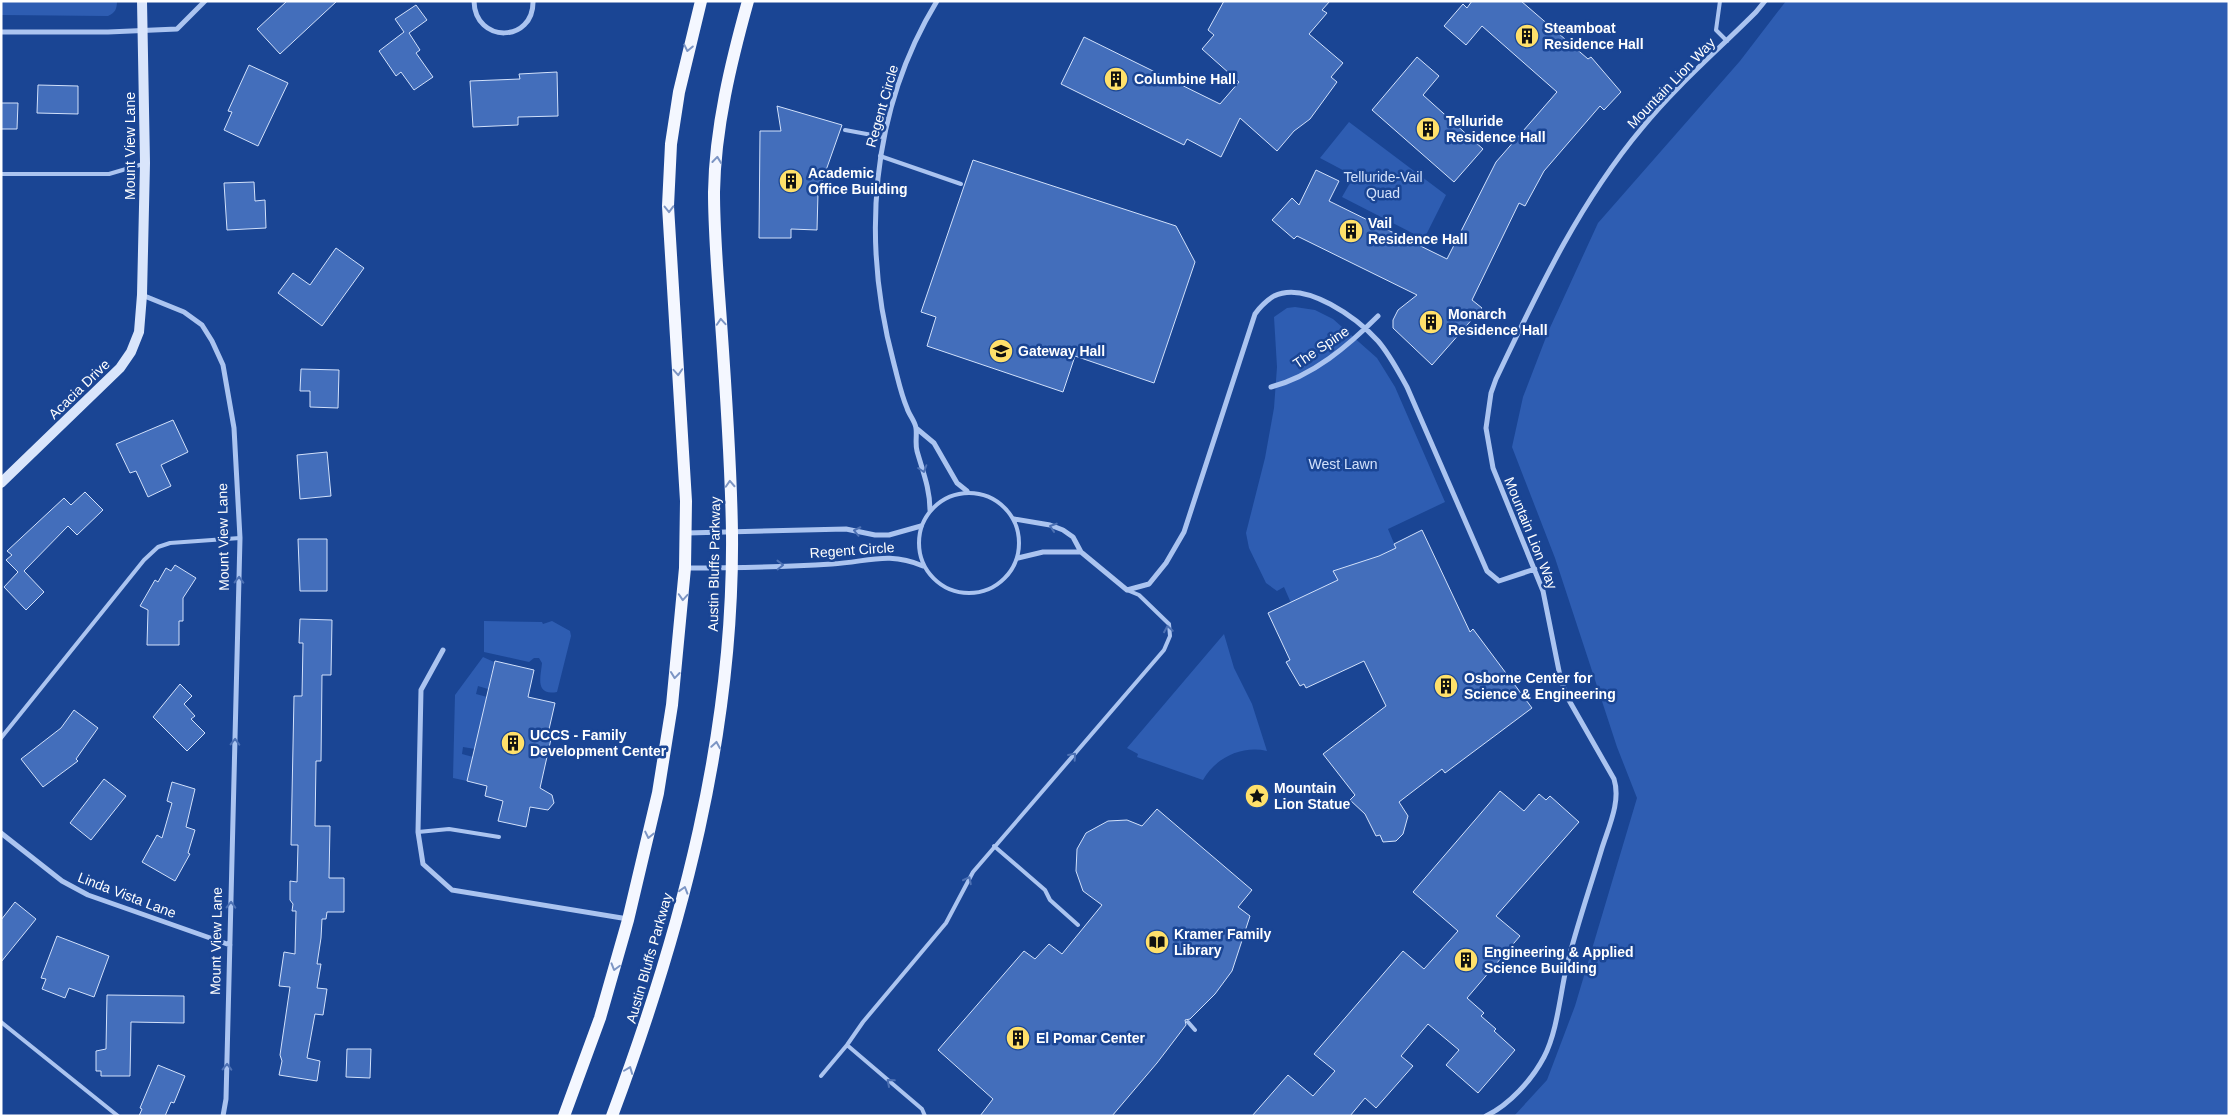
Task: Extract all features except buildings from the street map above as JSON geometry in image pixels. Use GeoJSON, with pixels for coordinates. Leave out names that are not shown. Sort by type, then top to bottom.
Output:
{"type":"FeatureCollection","features":[{"type":"Feature","properties":{"kind":"main road","name":"Austin Bluffs Parkway"},"geometry":{"type":"LineString","coordinates":[[564,1116],[600,1018],[628,920],[658,793],[672,705],[685,568],[686,501],[668,206],[672,144],[679,92],[701,1]]}},
{"type":"Feature","properties":{"kind":"main road","name":"Austin Bluffs Parkway"},"geometry":{"type":"LineString","coordinates":[[612,1116],[640,1042],[697,842],[708,793],[719,720],[729,632],[732,533],[714,189],[724,97],[748,1]]}},
{"type":"Feature","properties":{"kind":"street","name":"Mount View Lane"},"geometry":{"type":"LineString","coordinates":[[142,1],[145,163],[142,295],[184,312],[202,325],[222,365],[234,428],[240,538],[226,1099],[223,1116]]}},
{"type":"Feature","properties":{"kind":"street"},"geometry":{"type":"LineString","coordinates":[[1,32],[177,29],[205,1]]}},
{"type":"Feature","properties":{"kind":"street"},"geometry":{"type":"LineString","coordinates":[[474,1],[477,18],[483,26],[501,34],[511,33],[526,23],[531,16],[533,1]]}},
{"type":"Feature","properties":{"kind":"street","name":"Regent Circle"},"geometry":{"type":"LineString","coordinates":[[930,510],[928,484],[917,449],[916,428],[907,408],[894,365],[880,294],[875,250],[875,203],[883,136],[902,73],[915,42],[937,1]]}},
{"type":"Feature","properties":{"kind":"street","name":"Mountain Lion Way"},"geometry":{"type":"LineString","coordinates":[[1486,1116],[1514,1094],[1528,1080],[1544,1058],[1551,1039],[1575,938],[1616,799],[1617,788],[1614,779],[1566,695],[1560,676],[1543,591],[1536,569],[1489,455],[1486,428],[1490,393],[1565,239],[1608,172],[1655,112],[1765,1]]}},
{"type":"Feature","properties":{"kind":"street"},"geometry":{"type":"LineString","coordinates":[[1014,519],[1050,525],[1064,530],[1073,537],[1081,552],[1127,590],[1150,584],[1180,540],[1255,314],[1275,296],[1284,293],[1309,296],[1331,304],[1353,318],[1377,340],[1394,362],[1407,386],[1487,571],[1499,581],[1536,569]]}},
{"type":"Feature","properties":{"kind":"street","name":"Acacia Drive"},"geometry":{"type":"LineString","coordinates":[[1,483],[120,368],[131,352],[139,332],[142,295]]}},
{"type":"Feature","properties":{"kind":"street","name":"The Spine"},"geometry":{"type":"LineString","coordinates":[[1271,387],[1289,382],[1340,352],[1378,316]]}},
{"type":"Feature","properties":{"kind":"street","name":"Regent Circle"},"geometry":{"type":"LineString","coordinates":[[916,428],[934,443],[957,483],[968,491]]}},
{"type":"Feature","properties":{"kind":"street","name":"Regent Circle"},"geometry":{"type":"LineString","coordinates":[[686,533],[846,529],[889,535],[922,526]]}},
{"type":"Feature","properties":{"kind":"street"},"geometry":{"type":"LineString","coordinates":[[1018,558],[1043,552],[1081,552]]}},
{"type":"Feature","properties":{"kind":"street","name":"Regent Circle"},"geometry":{"type":"LineString","coordinates":[[685,568],[834,564],[893,557],[907,559],[923,566]]}},
{"type":"Feature","properties":{"kind":"street"},"geometry":{"type":"LineString","coordinates":[[443,650],[421,690],[418,832],[423,864],[452,890],[628,920]]}},
{"type":"Feature","properties":{"kind":"street","name":"Linda Vista Lane"},"geometry":{"type":"LineString","coordinates":[[1,833],[62,881],[88,896],[230,945]]}},
{"type":"Feature","properties":{"kind":"lane"},"geometry":{"type":"LineString","coordinates":[[1720,1],[1716,30],[1727,41]]}},
{"type":"Feature","properties":{"kind":"lane"},"geometry":{"type":"LineString","coordinates":[[845,130],[883,136]]}},
{"type":"Feature","properties":{"kind":"lane"},"geometry":{"type":"LineString","coordinates":[[880,156],[961,184]]}},
{"type":"Feature","properties":{"kind":"lane"},"geometry":{"type":"LineString","coordinates":[[1,174],[109,174],[145,163]]}},
{"type":"Feature","properties":{"kind":"lane"},"geometry":{"type":"LineString","coordinates":[[923,566],[919,546],[922,526],[930,510],[947,497],[968,491]]}},
{"type":"Feature","properties":{"kind":"lane","name":"Regent Circle"},"geometry":{"type":"LineString","coordinates":[[968,491],[995,500],[1014,519]]}},
{"type":"Feature","properties":{"kind":"lane"},"geometry":{"type":"LineString","coordinates":[[1014,519],[1020,544],[1018,558]]}},
{"type":"Feature","properties":{"kind":"lane"},"geometry":{"type":"LineString","coordinates":[[1,738],[144,560],[158,547],[170,543],[240,538]]}},
{"type":"Feature","properties":{"kind":"lane","name":"Regent Circle"},"geometry":{"type":"LineString","coordinates":[[923,566],[933,578],[947,588],[969,593],[981,592],[994,587],[1012,570],[1018,558]]}},
{"type":"Feature","properties":{"kind":"lane"},"geometry":{"type":"LineString","coordinates":[[821,1076],[848,1045],[863,1022],[946,923],[972,872],[1168,643],[1170,629],[1166,619],[1139,595],[1127,590]]}},
{"type":"Feature","properties":{"kind":"lane"},"geometry":{"type":"LineString","coordinates":[[418,832],[449,830],[499,837]]}},
{"type":"Feature","properties":{"kind":"lane"},"geometry":{"type":"LineString","coordinates":[[994,846],[1045,890],[1050,900],[1078,925]]}},
{"type":"Feature","properties":{"kind":"lane"},"geometry":{"type":"LineString","coordinates":[[1,1022],[118,1116]]}},
{"type":"Feature","properties":{"kind":"lane"},"geometry":{"type":"LineString","coordinates":[[1188,1022],[1195,1030]]}},
{"type":"Feature","properties":{"kind":"lane"},"geometry":{"type":"LineString","coordinates":[[848,1045],[922,1109],[925,1116]]}},
{"type":"Feature","properties":{"kind":"green space"},"geometry":{"type":"Polygon","coordinates":[[[1,1],[117,1],[117,6],[112,14],[108,16],[1,15],[1,1]]]}},
{"type":"Feature","properties":{"kind":"green space"},"geometry":{"type":"Polygon","coordinates":[[[1786,1],[2229,1],[2229,1116],[1514,1116],[1547,1080],[1575,1006],[1637,798],[1617,747],[1555,558],[1512,447],[1523,397],[1548,332],[1598,223],[1740,61],[1786,1]]]}},
{"type":"Feature","properties":{"kind":"green space","name":"Telluride-Vail Quad"},"geometry":{"type":"Polygon","coordinates":[[[1349,122],[1446,195],[1424,239],[1342,197],[1354,176],[1320,158],[1349,122]]]}},
{"type":"Feature","properties":{"kind":"green space","name":"West Lawn"},"geometry":{"type":"Polygon","coordinates":[[[1295,307],[1315,310],[1333,319],[1377,358],[1395,387],[1445,502],[1388,529],[1396,548],[1379,556],[1334,571],[1338,580],[1291,603],[1284,587],[1277,591],[1266,583],[1249,548],[1246,533],[1265,458],[1274,408],[1277,367],[1274,317],[1287,308],[1295,307]]]}},
{"type":"Feature","properties":{"kind":"green space"},"geometry":{"type":"Polygon","coordinates":[[[484,621],[542,622],[543,624],[552,621],[570,631],[571,636],[557,692],[545,691],[542,688],[540,679],[542,663],[539,658],[534,658],[529,662],[484,652],[484,621]]]}},
{"type":"Feature","properties":{"kind":"green space"},"geometry":{"type":"Polygon","coordinates":[[[1224,634],[1234,668],[1252,704],[1267,751],[1248,750],[1230,755],[1215,765],[1203,780],[1137,757],[1138,754],[1127,748],[1224,634]]]}},
{"type":"Feature","properties":{"kind":"green space"},"geometry":{"type":"Polygon","coordinates":[[[483,657],[494,662],[488,689],[478,686],[476,694],[487,697],[475,749],[463,747],[462,754],[473,757],[467,781],[453,778],[455,695],[483,657]]]}},
{"type":"Feature","properties":{"kind":"place","name":"Steamboat Residence Hall"},"geometry":{"type":"Point","coordinates":[1527,36]}},
{"type":"Feature","properties":{"kind":"place","name":"Columbine Hall"},"geometry":{"type":"Point","coordinates":[1116,79]}},
{"type":"Feature","properties":{"kind":"place","name":"Telluride Residence Hall"},"geometry":{"type":"Point","coordinates":[1428,129]}},
{"type":"Feature","properties":{"kind":"place","name":"Academic Office Building"},"geometry":{"type":"Point","coordinates":[791,181]}},
{"type":"Feature","properties":{"kind":"place","name":"Vail Residence Hall"},"geometry":{"type":"Point","coordinates":[1351,231]}},
{"type":"Feature","properties":{"kind":"place","name":"Monarch Residence Hall"},"geometry":{"type":"Point","coordinates":[1431,322]}},
{"type":"Feature","properties":{"kind":"place","name":"Gateway Hall"},"geometry":{"type":"Point","coordinates":[1001,351]}},
{"type":"Feature","properties":{"kind":"place","name":"Osborne Center for Science & Engineering"},"geometry":{"type":"Point","coordinates":[1446,686]}},
{"type":"Feature","properties":{"kind":"place","name":"UCCS - Family Development Center"},"geometry":{"type":"Point","coordinates":[513,743]}},
{"type":"Feature","properties":{"kind":"place","name":"Mountain Lion Statue"},"geometry":{"type":"Point","coordinates":[1257,796]}},
{"type":"Feature","properties":{"kind":"place","name":"Kramer Family Library"},"geometry":{"type":"Point","coordinates":[1157,942]}},
{"type":"Feature","properties":{"kind":"place","name":"Engineering & Applied Science Building"},"geometry":{"type":"Point","coordinates":[1466,960]}},
{"type":"Feature","properties":{"kind":"place","name":"El Pomar Center"},"geometry":{"type":"Point","coordinates":[1018,1038]}}]}
